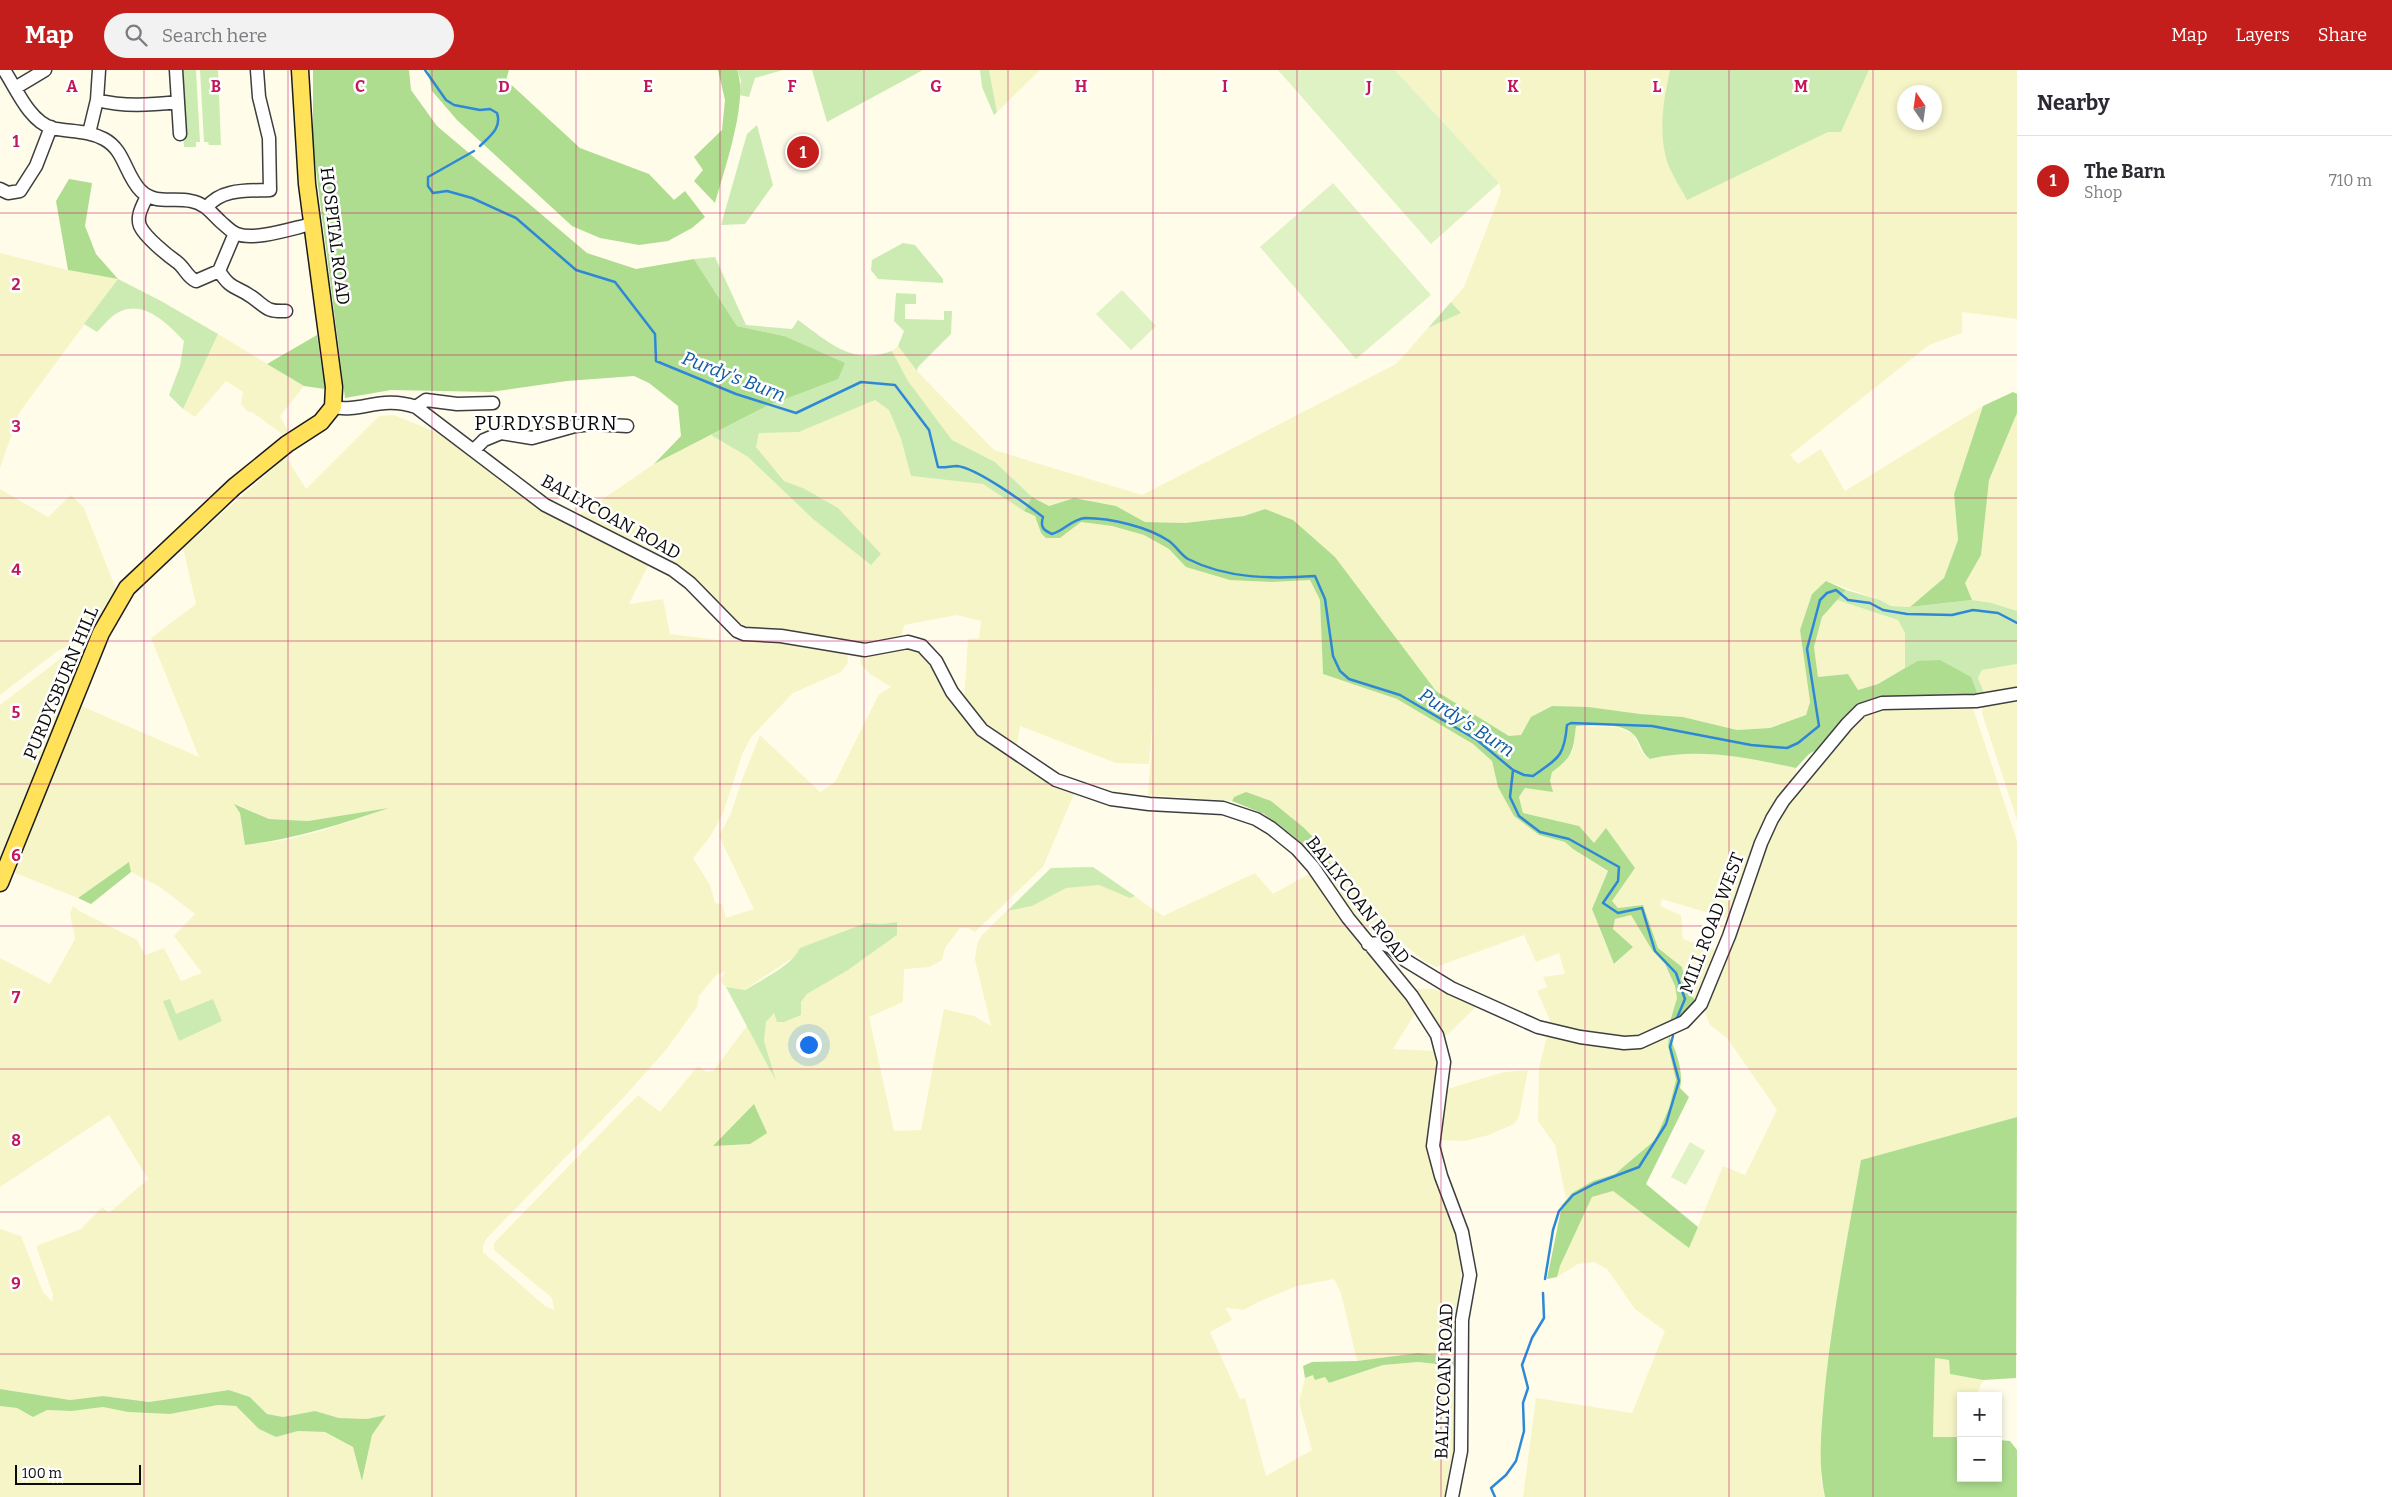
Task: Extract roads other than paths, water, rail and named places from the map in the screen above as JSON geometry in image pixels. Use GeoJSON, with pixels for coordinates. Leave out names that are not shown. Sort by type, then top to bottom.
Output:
{"type":"FeatureCollection","features":[{"type":"Feature","properties":{"kind":"main road","name":"HOSPITAL ROAD"},"geometry":{"type":"LineString","coordinates":[[300,70],[302,125],[312,224],[334,387],[333,407]]}},
{"type":"Feature","properties":{"kind":"main road","name":"PURDYSBURN HILL"},"geometry":{"type":"LineString","coordinates":[[0,883],[101,633],[127,588],[234,487],[287,444],[321,422],[333,407]]}},
{"type":"Feature","properties":{"kind":"street"},"geometry":{"type":"LineString","coordinates":[[4,70],[33,115],[51,128],[90,133],[105,139],[119,151],[129,173],[139,189],[147,196],[162,201],[190,200],[207,207],[219,221],[235,234],[267,234],[312,224]]}},
{"type":"Feature","properties":{"kind":"street"},"geometry":{"type":"LineString","coordinates":[[15,88],[45,70]]}},
{"type":"Feature","properties":{"kind":"street"},"geometry":{"type":"LineString","coordinates":[[90,133],[97,100],[99,70]]}},
{"type":"Feature","properties":{"kind":"street"},"geometry":{"type":"LineString","coordinates":[[176,70],[180,134]]}},
{"type":"Feature","properties":{"kind":"street"},"geometry":{"type":"LineString","coordinates":[[207,207],[213,199],[222,194],[270,190],[269,138],[259,97],[257,70]]}},
{"type":"Feature","properties":{"kind":"street"},"geometry":{"type":"LineString","coordinates":[[97,100],[115,105],[132,106],[178,102]]}},
{"type":"Feature","properties":{"kind":"street"},"geometry":{"type":"LineString","coordinates":[[0,189],[8,193],[20,191],[36,166],[51,128]]}},
{"type":"Feature","properties":{"kind":"street"},"geometry":{"type":"LineString","coordinates":[[147,196],[140,211],[140,226],[163,252],[177,262],[187,275],[196,281],[219,271],[235,234]]}},
{"type":"Feature","properties":{"kind":"street"},"geometry":{"type":"LineString","coordinates":[[219,271],[227,284],[251,296],[268,310],[287,311]]}},
{"type":"Feature","properties":{"kind":"street"},"geometry":{"type":"LineString","coordinates":[[416,407],[426,400],[457,404],[493,403]]}},
{"type":"Feature","properties":{"kind":"street","name":"BALLYCOAN ROAD"},"geometry":{"type":"LineString","coordinates":[[333,407],[341,408],[383,402],[401,402],[416,407],[546,505],[672,570],[690,583],[737,631],[808,640],[865,650],[908,642],[915,643],[928,650],[936,660],[952,692],[982,730],[1056,780],[1111,799],[1149,804],[1223,808],[1256,819],[1278,832],[1297,849],[1313,867],[1368,944],[1427,1018],[1437,1034],[1444,1062],[1433,1146],[1441,1176],[1462,1232],[1470,1275],[1462,1320],[1461,1450],[1452,1497]]}},
{"type":"Feature","properties":{"kind":"street"},"geometry":{"type":"LineString","coordinates":[[474,450],[484,440],[501,433],[532,438],[575,426],[627,426]]}},
{"type":"Feature","properties":{"kind":"street","name":"MILL ROAD WEST"},"geometry":{"type":"LineString","coordinates":[[1368,944],[1381,942],[1391,947],[1405,960],[1451,988],[1538,1027],[1580,1037],[1624,1043],[1640,1042],[1684,1022],[1701,1004],[1729,936],[1761,843],[1772,818],[1783,801],[1847,724],[1862,710],[1882,703],[1976,700],[2017,694]]}},
{"type":"Feature","properties":{"kind":"waterway","name":"Purdy's Burn"},"geometry":{"type":"LineString","coordinates":[[425,70],[446,100],[454,105],[480,110],[490,109],[497,113],[498,123],[496,127],[480,146]]}},
{"type":"Feature","properties":{"kind":"waterway","name":"Purdy's Burn"},"geometry":{"type":"LineString","coordinates":[[474,151],[428,177],[428,186],[433,193],[447,191],[472,198],[516,218],[576,270],[615,282],[655,334],[656,361],[736,394],[796,413],[861,382],[895,385],[929,430],[938,467],[957,466],[966,468],[989,480],[1043,517],[1043,528],[1052,534],[1080,519],[1106,520],[1129,524],[1160,536],[1174,545],[1188,559],[1218,571],[1267,577],[1315,576],[1325,599],[1333,656],[1340,671],[1349,679],[1400,695],[1477,740],[1513,770],[1524,775],[1533,776],[1554,761],[1562,751],[1567,725],[1571,723],[1652,726],[1751,745],[1787,748],[1798,743],[1819,726],[1807,649],[1820,600],[1827,593],[1836,590],[1848,600],[1870,603],[1883,610],[1907,614],[1952,615],[1973,610],[1998,613],[2017,623]]}},
{"type":"Feature","properties":{"kind":"waterway"},"geometry":{"type":"LineString","coordinates":[[1513,770],[1510,797],[1519,816],[1540,832],[1569,839],[1619,867],[1618,881],[1603,903],[1618,913],[1642,908],[1655,951],[1676,973],[1685,999],[1677,1018]]}},
{"type":"Feature","properties":{"kind":"waterway"},"geometry":{"type":"LineString","coordinates":[[1545,1279],[1553,1230],[1559,1211],[1573,1195],[1594,1184],[1639,1167],[1666,1124],[1679,1081],[1670,1047],[1673,1036]]}},
{"type":"Feature","properties":{"kind":"waterway"},"geometry":{"type":"LineString","coordinates":[[1495,1497],[1491,1488],[1506,1475],[1516,1461],[1524,1431],[1523,1403],[1528,1388],[1522,1365],[1532,1338],[1544,1318],[1543,1293]]}},
{"type":"Feature","properties":{"kind":"place","name":"The Barn"},"geometry":{"type":"Point","coordinates":[803,152]}},
{"type":"Feature","properties":{"kind":"district","name":"PURDYSBURN"},"geometry":{"type":"Point","coordinates":[546,423]}}]}
